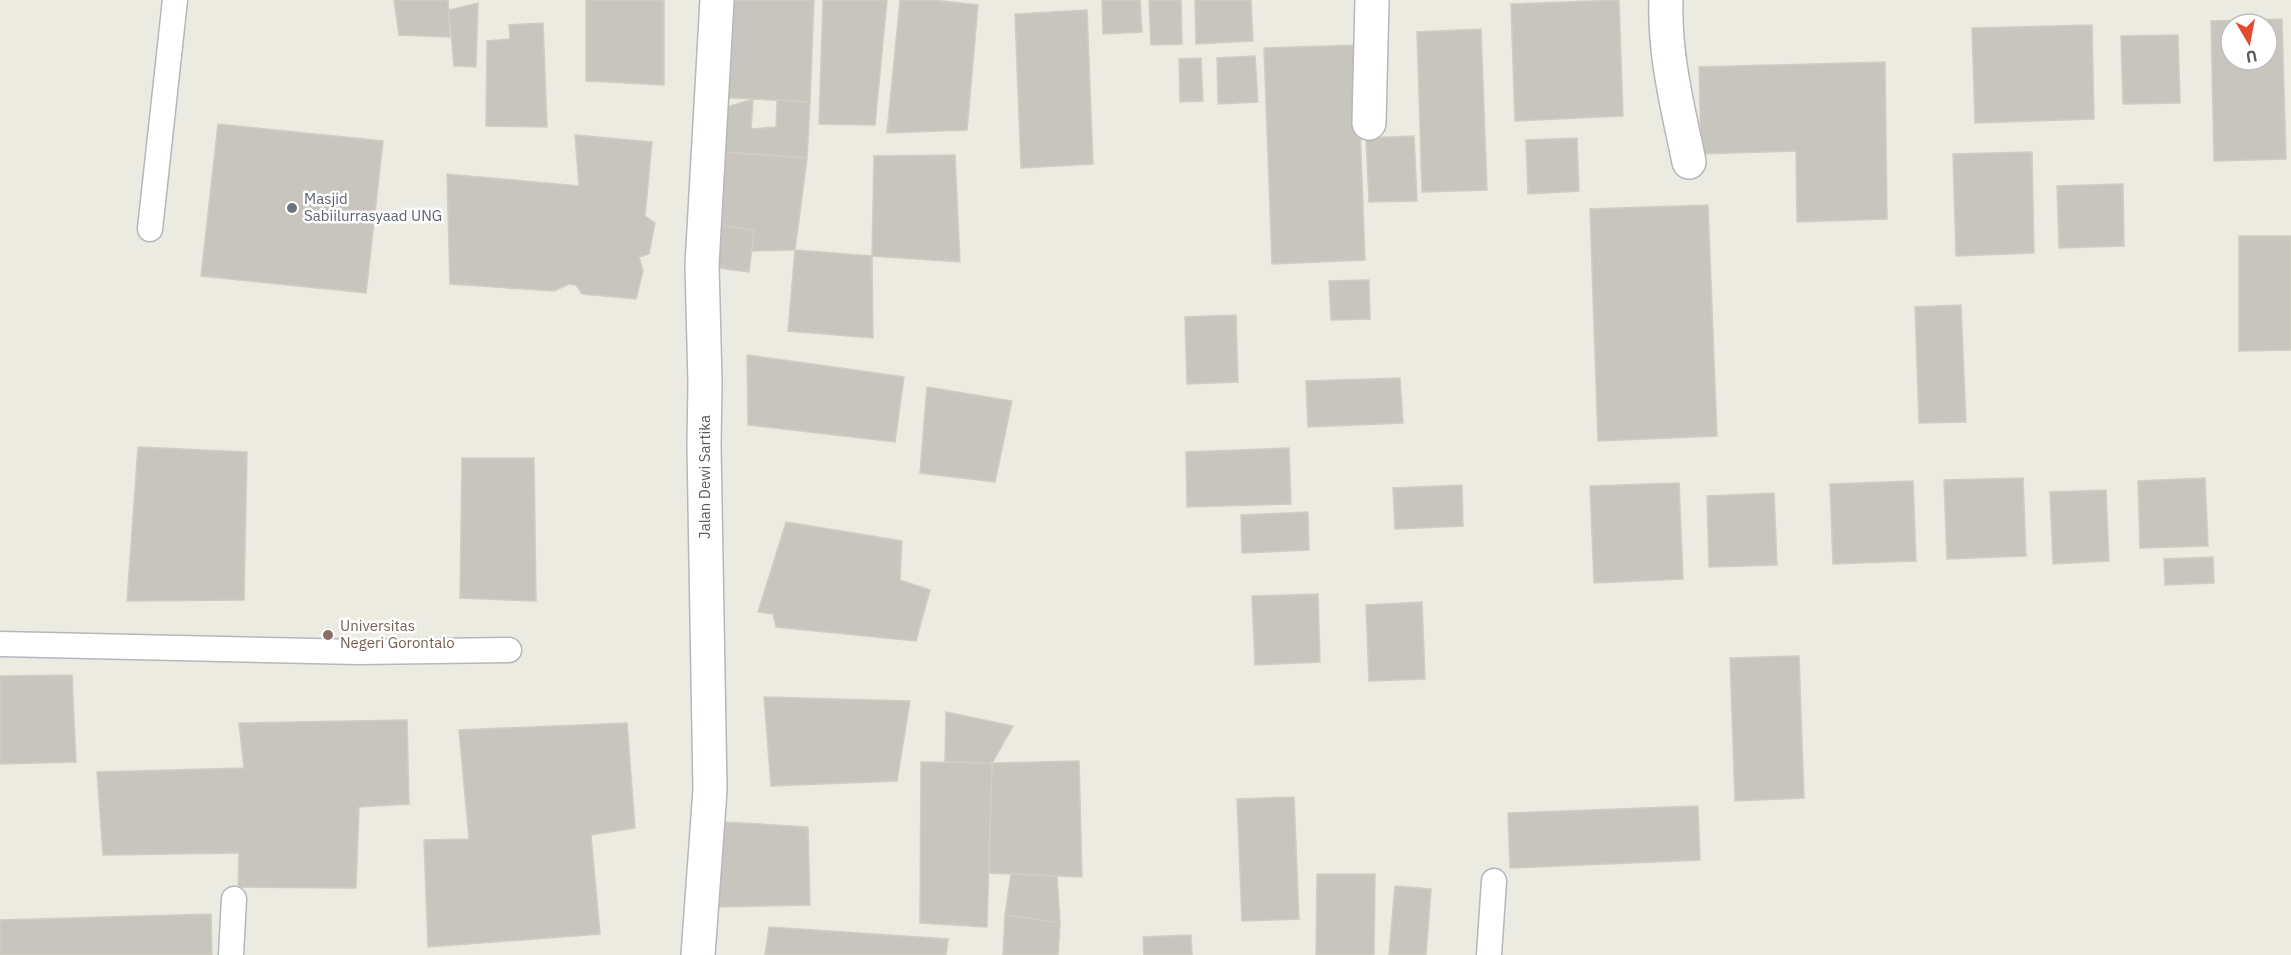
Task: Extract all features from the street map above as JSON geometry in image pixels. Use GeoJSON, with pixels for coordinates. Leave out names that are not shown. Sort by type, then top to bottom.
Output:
{"type":"FeatureCollection","features":[{"type":"Feature","properties":{"kind":"street","name":"Jalan Dewi Sartika"},"geometry":{"type":"LineString","coordinates":[[698,955],[710,790],[702,266],[717,0]]}},
{"type":"Feature","properties":{"kind":"street"},"geometry":{"type":"LineString","coordinates":[[1369,123],[1372,0]]}},
{"type":"Feature","properties":{"kind":"street"},"geometry":{"type":"LineString","coordinates":[[1666,0],[1665,18],[1672,81],[1689,162]]}},
{"type":"Feature","properties":{"kind":"lane"},"geometry":{"type":"LineString","coordinates":[[150,229],[175,0]]}},
{"type":"Feature","properties":{"kind":"lane"},"geometry":{"type":"LineString","coordinates":[[0,644],[359,652],[509,650]]}},
{"type":"Feature","properties":{"kind":"lane"},"geometry":{"type":"LineString","coordinates":[[1490,955],[1494,881]]}},
{"type":"Feature","properties":{"kind":"lane"},"geometry":{"type":"LineString","coordinates":[[231,955],[234,899]]}},
{"type":"Feature","properties":{"kind":"building"},"geometry":{"type":"Polygon","coordinates":[[[394,0],[448,0],[450,37],[399,35],[394,0]]]}},
{"type":"Feature","properties":{"kind":"building"},"geometry":{"type":"Polygon","coordinates":[[[586,0],[664,0],[664,85],[586,81],[586,0]]]}},
{"type":"Feature","properties":{"kind":"building"},"geometry":{"type":"Polygon","coordinates":[[[723,0],[814,0],[810,102],[715,97],[723,0]]]}},
{"type":"Feature","properties":{"kind":"building"},"geometry":{"type":"Polygon","coordinates":[[[823,0],[887,0],[875,125],[819,124],[823,0]]]}},
{"type":"Feature","properties":{"kind":"building"},"geometry":{"type":"Polygon","coordinates":[[[900,0],[933,0],[978,5],[967,130],[887,133],[900,0]]]}},
{"type":"Feature","properties":{"kind":"building"},"geometry":{"type":"Polygon","coordinates":[[[1102,0],[1140,0],[1142,32],[1103,34],[1102,0]]]}},
{"type":"Feature","properties":{"kind":"building"},"geometry":{"type":"Polygon","coordinates":[[[1149,0],[1181,0],[1182,44],[1151,45],[1149,0]]]}},
{"type":"Feature","properties":{"kind":"building"},"geometry":{"type":"Polygon","coordinates":[[[1195,0],[1251,0],[1253,41],[1196,44],[1195,0]]]}},
{"type":"Feature","properties":{"kind":"building"},"geometry":{"type":"Polygon","coordinates":[[[1619,0],[1623,116],[1515,121],[1511,4],[1619,0]]]}},
{"type":"Feature","properties":{"kind":"building"},"geometry":{"type":"Polygon","coordinates":[[[478,3],[476,67],[454,66],[449,10],[478,3]]]}},
{"type":"Feature","properties":{"kind":"building"},"geometry":{"type":"Polygon","coordinates":[[[1087,10],[1093,164],[1021,168],[1015,14],[1087,10]]]}},
{"type":"Feature","properties":{"kind":"building"},"geometry":{"type":"Polygon","coordinates":[[[2279,19],[2282,19],[2286,159],[2214,161],[2211,21],[2219,21],[2219,72],[2279,72],[2279,19]]]}},
{"type":"Feature","properties":{"kind":"building"},"geometry":{"type":"Polygon","coordinates":[[[543,23],[547,127],[486,126],[487,41],[510,39],[509,25],[543,23]]]}},
{"type":"Feature","properties":{"kind":"building"},"geometry":{"type":"Polygon","coordinates":[[[2092,25],[2094,119],[1975,123],[1972,28],[2092,25]]]}},
{"type":"Feature","properties":{"kind":"building"},"geometry":{"type":"Polygon","coordinates":[[[1481,29],[1487,190],[1422,192],[1417,32],[1481,29]]]}},
{"type":"Feature","properties":{"kind":"building"},"geometry":{"type":"Polygon","coordinates":[[[2178,35],[2180,103],[2123,104],[2121,36],[2178,35]]]}},
{"type":"Feature","properties":{"kind":"building"},"geometry":{"type":"Polygon","coordinates":[[[1357,45],[1365,260],[1272,264],[1264,48],[1357,45]]]}},
{"type":"Feature","properties":{"kind":"building"},"geometry":{"type":"Polygon","coordinates":[[[1255,56],[1258,102],[1218,104],[1217,58],[1255,56]]]}},
{"type":"Feature","properties":{"kind":"building"},"geometry":{"type":"Polygon","coordinates":[[[1201,58],[1203,101],[1180,102],[1179,59],[1201,58]]]}},
{"type":"Feature","properties":{"kind":"building"},"geometry":{"type":"Polygon","coordinates":[[[1885,62],[1887,219],[1797,222],[1796,151],[1701,154],[1699,67],[1885,62]]]}},
{"type":"Feature","properties":{"kind":"building"},"geometry":{"type":"Polygon","coordinates":[[[753,99],[751,129],[776,127],[777,100],[810,102],[807,158],[711,151],[714,111],[753,99]]]}},
{"type":"Feature","properties":{"kind":"building","name":"Masjid Sabiilurrasyaad UNG"},"geometry":{"type":"Polygon","coordinates":[[[218,124],[383,141],[366,293],[201,276],[218,124]]]}},
{"type":"Feature","properties":{"kind":"building"},"geometry":{"type":"Polygon","coordinates":[[[575,135],[652,142],[645,216],[655,223],[649,254],[639,257],[643,271],[636,299],[582,294],[576,285],[569,284],[554,291],[450,284],[447,174],[579,186],[575,135]]]}},
{"type":"Feature","properties":{"kind":"building"},"geometry":{"type":"Polygon","coordinates":[[[1414,136],[1417,201],[1369,202],[1366,138],[1414,136]]]}},
{"type":"Feature","properties":{"kind":"building"},"geometry":{"type":"Polygon","coordinates":[[[1577,138],[1579,191],[1528,194],[1526,140],[1577,138]]]}},
{"type":"Feature","properties":{"kind":"building"},"geometry":{"type":"Polygon","coordinates":[[[722,152],[807,158],[795,250],[752,251],[754,231],[718,224],[722,152]]]}},
{"type":"Feature","properties":{"kind":"building"},"geometry":{"type":"Polygon","coordinates":[[[2032,152],[2034,253],[1956,256],[1953,154],[2032,152]]]}},
{"type":"Feature","properties":{"kind":"building"},"geometry":{"type":"Polygon","coordinates":[[[955,155],[960,262],[872,256],[874,156],[955,155]]]}},
{"type":"Feature","properties":{"kind":"building"},"geometry":{"type":"Polygon","coordinates":[[[2123,184],[2124,246],[2059,248],[2057,186],[2123,184]]]}},
{"type":"Feature","properties":{"kind":"building"},"geometry":{"type":"Polygon","coordinates":[[[1708,205],[1717,436],[1598,441],[1590,209],[1708,205]]]}},
{"type":"Feature","properties":{"kind":"building"},"geometry":{"type":"Polygon","coordinates":[[[718,224],[754,231],[749,272],[711,267],[718,224]]]}},
{"type":"Feature","properties":{"kind":"building"},"geometry":{"type":"Polygon","coordinates":[[[2239,236],[2291,236],[2291,350],[2239,351],[2239,236]]]}},
{"type":"Feature","properties":{"kind":"building"},"geometry":{"type":"Polygon","coordinates":[[[795,250],[872,256],[873,338],[788,331],[795,250]]]}},
{"type":"Feature","properties":{"kind":"building"},"geometry":{"type":"Polygon","coordinates":[[[1369,280],[1370,319],[1331,320],[1329,281],[1369,280]]]}},
{"type":"Feature","properties":{"kind":"building"},"geometry":{"type":"Polygon","coordinates":[[[1961,305],[1966,422],[1919,423],[1915,307],[1961,305]]]}},
{"type":"Feature","properties":{"kind":"building"},"geometry":{"type":"Polygon","coordinates":[[[1236,315],[1238,382],[1187,384],[1185,317],[1236,315]]]}},
{"type":"Feature","properties":{"kind":"building"},"geometry":{"type":"Polygon","coordinates":[[[747,355],[904,377],[895,442],[748,425],[747,355]]]}},
{"type":"Feature","properties":{"kind":"building"},"geometry":{"type":"Polygon","coordinates":[[[1400,378],[1403,423],[1308,427],[1306,381],[1400,378]]]}},
{"type":"Feature","properties":{"kind":"building"},"geometry":{"type":"Polygon","coordinates":[[[927,387],[1012,401],[995,482],[920,473],[927,387]]]}},
{"type":"Feature","properties":{"kind":"building"},"geometry":{"type":"Polygon","coordinates":[[[138,447],[247,452],[244,600],[127,601],[138,447]]]}},
{"type":"Feature","properties":{"kind":"building"},"geometry":{"type":"Polygon","coordinates":[[[1289,448],[1291,504],[1187,507],[1186,452],[1289,448]]]}},
{"type":"Feature","properties":{"kind":"building"},"geometry":{"type":"Polygon","coordinates":[[[462,458],[534,458],[536,601],[460,598],[462,458]]]}},
{"type":"Feature","properties":{"kind":"building"},"geometry":{"type":"Polygon","coordinates":[[[2023,478],[2026,556],[1947,559],[1944,480],[2023,478]]]}},
{"type":"Feature","properties":{"kind":"building"},"geometry":{"type":"Polygon","coordinates":[[[2205,478],[2208,546],[2140,548],[2138,481],[2205,478]]]}},
{"type":"Feature","properties":{"kind":"building"},"geometry":{"type":"Polygon","coordinates":[[[1913,481],[1916,561],[1833,564],[1830,484],[1913,481]]]}},
{"type":"Feature","properties":{"kind":"building"},"geometry":{"type":"Polygon","coordinates":[[[1679,483],[1683,579],[1594,583],[1590,486],[1679,483]]]}},
{"type":"Feature","properties":{"kind":"building"},"geometry":{"type":"Polygon","coordinates":[[[1462,485],[1463,526],[1395,529],[1393,488],[1462,485]]]}},
{"type":"Feature","properties":{"kind":"building"},"geometry":{"type":"Polygon","coordinates":[[[2106,490],[2109,561],[2053,564],[2050,492],[2106,490]]]}},
{"type":"Feature","properties":{"kind":"building"},"geometry":{"type":"Polygon","coordinates":[[[1774,493],[1777,565],[1709,567],[1707,496],[1774,493]]]}},
{"type":"Feature","properties":{"kind":"building"},"geometry":{"type":"Polygon","coordinates":[[[1308,512],[1309,550],[1242,553],[1241,515],[1308,512]]]}},
{"type":"Feature","properties":{"kind":"building"},"geometry":{"type":"Polygon","coordinates":[[[786,522],[902,541],[900,580],[930,590],[916,641],[776,627],[773,614],[758,612],[786,522]]]}},
{"type":"Feature","properties":{"kind":"building"},"geometry":{"type":"Polygon","coordinates":[[[2213,557],[2214,583],[2165,585],[2164,559],[2213,557]]]}},
{"type":"Feature","properties":{"kind":"building"},"geometry":{"type":"Polygon","coordinates":[[[1318,594],[1320,662],[1255,665],[1252,596],[1318,594]]]}},
{"type":"Feature","properties":{"kind":"building"},"geometry":{"type":"Polygon","coordinates":[[[1422,602],[1425,679],[1369,681],[1366,605],[1422,602]]]}},
{"type":"Feature","properties":{"kind":"building"},"geometry":{"type":"Polygon","coordinates":[[[1799,656],[1804,798],[1735,801],[1730,658],[1799,656]]]}},
{"type":"Feature","properties":{"kind":"building"},"geometry":{"type":"Polygon","coordinates":[[[72,675],[76,762],[0,764],[0,676],[72,675]]]}},
{"type":"Feature","properties":{"kind":"building"},"geometry":{"type":"Polygon","coordinates":[[[764,697],[910,701],[897,781],[771,786],[764,697]]]}},
{"type":"Feature","properties":{"kind":"building"},"geometry":{"type":"Polygon","coordinates":[[[946,712],[1013,726],[992,763],[945,762],[946,712]]]}},
{"type":"Feature","properties":{"kind":"building"},"geometry":{"type":"Polygon","coordinates":[[[407,720],[409,804],[359,807],[356,888],[238,887],[239,853],[103,855],[97,772],[244,768],[239,723],[407,720]]]}},
{"type":"Feature","properties":{"kind":"building"},"geometry":{"type":"Polygon","coordinates":[[[627,723],[635,828],[591,835],[600,934],[428,947],[424,840],[469,839],[459,730],[627,723]]]}},
{"type":"Feature","properties":{"kind":"building"},"geometry":{"type":"Polygon","coordinates":[[[1079,761],[1082,877],[988,873],[992,763],[1079,761]]]}},
{"type":"Feature","properties":{"kind":"building"},"geometry":{"type":"Polygon","coordinates":[[[921,762],[992,763],[987,927],[920,923],[921,762]]]}},
{"type":"Feature","properties":{"kind":"building"},"geometry":{"type":"Polygon","coordinates":[[[1294,797],[1299,919],[1242,921],[1237,799],[1294,797]]]}},
{"type":"Feature","properties":{"kind":"building"},"geometry":{"type":"Polygon","coordinates":[[[1698,806],[1700,860],[1510,868],[1508,813],[1698,806]]]}},
{"type":"Feature","properties":{"kind":"building"},"geometry":{"type":"Polygon","coordinates":[[[725,822],[808,827],[810,905],[716,907],[725,822]]]}},
{"type":"Feature","properties":{"kind":"building"},"geometry":{"type":"Polygon","coordinates":[[[1011,874],[1057,876],[1060,923],[1005,915],[1011,874]]]}},
{"type":"Feature","properties":{"kind":"building"},"geometry":{"type":"Polygon","coordinates":[[[1317,874],[1375,874],[1374,955],[1316,955],[1317,874]]]}},
{"type":"Feature","properties":{"kind":"building"},"geometry":{"type":"Polygon","coordinates":[[[1395,886],[1431,889],[1426,955],[1389,955],[1395,886]]]}},
{"type":"Feature","properties":{"kind":"building"},"geometry":{"type":"Polygon","coordinates":[[[211,914],[212,955],[0,955],[0,920],[211,914]]]}},
{"type":"Feature","properties":{"kind":"building"},"geometry":{"type":"Polygon","coordinates":[[[1005,915],[1060,923],[1058,955],[1003,955],[1005,915]]]}},
{"type":"Feature","properties":{"kind":"building"},"geometry":{"type":"Polygon","coordinates":[[[769,927],[948,939],[946,955],[765,955],[769,927]]]}},
{"type":"Feature","properties":{"kind":"building"},"geometry":{"type":"Polygon","coordinates":[[[1191,935],[1192,955],[1144,955],[1143,937],[1191,935]]]}},
{"type":"Feature","properties":{"kind":"place","name":"Masjid Sabiilurrasyaad UNG"},"geometry":{"type":"Point","coordinates":[292,208]}},
{"type":"Feature","properties":{"kind":"place","name":"Universitas Negeri Gorontalo"},"geometry":{"type":"Point","coordinates":[328,635]}}]}
